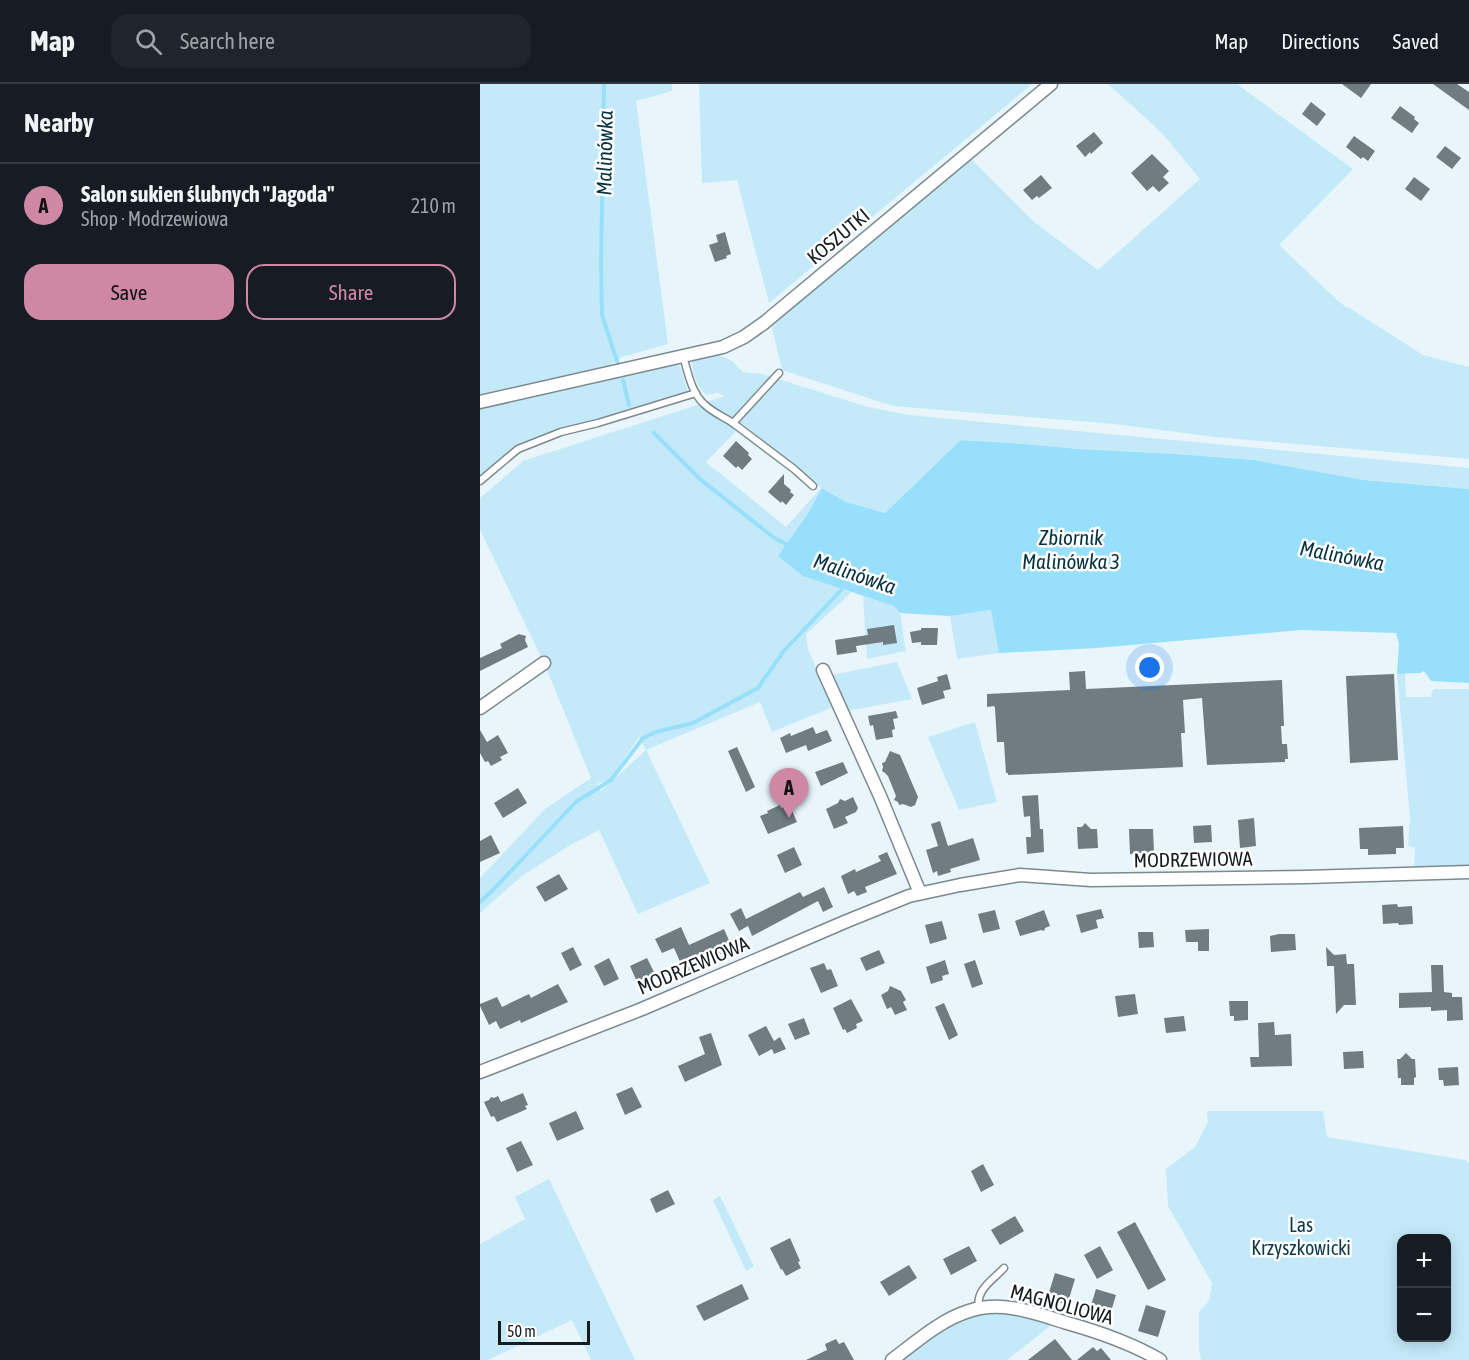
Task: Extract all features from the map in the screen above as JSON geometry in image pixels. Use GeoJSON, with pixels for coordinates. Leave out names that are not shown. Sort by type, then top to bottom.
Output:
{"type":"FeatureCollection","features":[{"type":"Feature","properties":{"kind":"street","name":"KOSZUTKI"},"geometry":{"type":"LineString","coordinates":[[480,402],[734,343],[764,323],[1051,84]]}},
{"type":"Feature","properties":{"kind":"street"},"geometry":{"type":"LineString","coordinates":[[480,708],[544,663]]}},
{"type":"Feature","properties":{"kind":"street"},"geometry":{"type":"LineString","coordinates":[[823,670],[880,796],[920,893]]}},
{"type":"Feature","properties":{"kind":"street","name":"MODRZEWIOWA"},"geometry":{"type":"LineString","coordinates":[[480,1072],[642,1009],[859,916],[920,893],[1020,875],[1091,880],[1469,872]]}},
{"type":"Feature","properties":{"kind":"street","name":"MAGNOLIOWA"},"geometry":{"type":"LineString","coordinates":[[892,1360],[950,1318],[990,1306],[1027,1311],[1084,1328],[1128,1343],[1160,1360]]}},
{"type":"Feature","properties":{"kind":"lane"},"geometry":{"type":"LineString","coordinates":[[683,356],[691,381],[705,405],[733,423],[813,486]]}},
{"type":"Feature","properties":{"kind":"lane"},"geometry":{"type":"LineString","coordinates":[[733,423],[779,373]]}},
{"type":"Feature","properties":{"kind":"lane"},"geometry":{"type":"LineString","coordinates":[[480,481],[518,448],[561,432],[698,395]]}},
{"type":"Feature","properties":{"kind":"lane"},"geometry":{"type":"LineString","coordinates":[[980,1308],[978,1301],[981,1291],[1004,1268]]}},
{"type":"Feature","properties":{"kind":"green space"},"geometry":{"type":"Polygon","coordinates":[[[480,84],[672,84],[672,91],[636,101],[668,344],[622,357],[609,366],[480,400],[480,84]]]}},
{"type":"Feature","properties":{"kind":"green space"},"geometry":{"type":"Polygon","coordinates":[[[699,84],[1032,84],[769,303],[737,180],[702,183],[699,84]]]}},
{"type":"Feature","properties":{"kind":"green space"},"geometry":{"type":"Polygon","coordinates":[[[1108,84],[1237,84],[1353,169],[1279,245],[1347,308],[1423,355],[1469,367],[1469,459],[1215,437],[1114,424],[893,406],[782,370],[772,327],[831,274],[970,158],[1033,221],[1098,270],[1200,179],[1161,132],[1108,84]]]}},
{"type":"Feature","properties":{"kind":"green space"},"geometry":{"type":"Polygon","coordinates":[[[717,354],[732,361],[743,372],[762,374],[868,407],[909,415],[1469,468],[1469,489],[1364,480],[1254,460],[962,440],[885,513],[846,502],[822,488],[809,512],[833,585],[851,593],[806,634],[808,649],[833,707],[772,732],[760,702],[646,750],[710,883],[638,914],[599,830],[523,875],[480,913],[480,878],[545,809],[591,778],[545,665],[480,530],[480,498],[523,461],[725,396],[717,393],[706,395],[693,373],[693,359],[717,354]],[[743,424],[706,462],[786,527],[821,488],[743,424]],[[639,737],[610,779],[597,784],[601,791],[646,750],[639,737]]]}},
{"type":"Feature","properties":{"kind":"green space"},"geometry":{"type":"Polygon","coordinates":[[[676,362],[681,369],[688,393],[538,436],[515,447],[480,476],[480,406],[676,362]]]}},
{"type":"Feature","properties":{"kind":"green space"},"geometry":{"type":"Polygon","coordinates":[[[863,596],[894,606],[900,613],[906,651],[867,659],[863,596]]]}},
{"type":"Feature","properties":{"kind":"green space"},"geometry":{"type":"Polygon","coordinates":[[[992,610],[999,653],[957,659],[950,616],[992,610]]]}},
{"type":"Feature","properties":{"kind":"green space"},"geometry":{"type":"Polygon","coordinates":[[[897,662],[912,699],[847,711],[832,675],[897,662]]]}},
{"type":"Feature","properties":{"kind":"green space"},"geometry":{"type":"Polygon","coordinates":[[[1405,673],[1406,697],[1431,697],[1435,689],[1469,689],[1469,867],[1414,867],[1415,848],[1408,846],[1410,817],[1397,674],[1405,673]]]}},
{"type":"Feature","properties":{"kind":"green space"},"geometry":{"type":"Polygon","coordinates":[[[975,722],[997,802],[959,810],[928,737],[975,722]]]}},
{"type":"Feature","properties":{"kind":"green space","name":"Las Krzyszkowicki"},"geometry":{"type":"Polygon","coordinates":[[[1207,1111],[1323,1111],[1327,1137],[1465,1160],[1469,1163],[1469,1360],[1201,1360],[1199,1312],[1209,1301],[1212,1283],[1168,1206],[1166,1169],[1195,1147],[1208,1122],[1207,1111]]]}},
{"type":"Feature","properties":{"kind":"green space"},"geometry":{"type":"Polygon","coordinates":[[[549,1179],[635,1360],[591,1360],[572,1320],[488,1360],[480,1360],[480,1244],[525,1219],[515,1197],[549,1179]]]}},
{"type":"Feature","properties":{"kind":"green space"},"geometry":{"type":"Polygon","coordinates":[[[720,1196],[754,1266],[746,1271],[713,1200],[720,1196]]]}},
{"type":"Feature","properties":{"kind":"green space"},"geometry":{"type":"Polygon","coordinates":[[[978,1297],[1058,1320],[1007,1360],[897,1360],[978,1297]]]}},
{"type":"Feature","properties":{"kind":"water","name":"Zbiornik Malinówka 3"},"geometry":{"type":"Polygon","coordinates":[[[961,440],[1254,460],[1364,480],[1469,489],[1469,683],[1431,681],[1424,671],[1397,674],[1399,644],[1396,633],[1301,630],[1097,648],[999,653],[991,610],[950,616],[900,613],[894,606],[803,576],[778,556],[809,512],[822,488],[846,502],[885,513],[961,440]]]}},
{"type":"Feature","properties":{"kind":"building"},"geometry":{"type":"Polygon","coordinates":[[[1342,84],[1371,84],[1361,98],[1342,84]]]}},
{"type":"Feature","properties":{"kind":"building"},"geometry":{"type":"Polygon","coordinates":[[[1433,84],[1457,84],[1469,92],[1469,110],[1433,84]]]}},
{"type":"Feature","properties":{"kind":"building"},"geometry":{"type":"Polygon","coordinates":[[[1311,102],[1326,114],[1317,126],[1302,114],[1311,102]]]}},
{"type":"Feature","properties":{"kind":"building"},"geometry":{"type":"Polygon","coordinates":[[[1400,106],[1415,117],[1414,119],[1419,123],[1412,133],[1391,118],[1400,106]]]}},
{"type":"Feature","properties":{"kind":"building"},"geometry":{"type":"Polygon","coordinates":[[[1094,132],[1103,143],[1085,157],[1076,146],[1094,132]]]}},
{"type":"Feature","properties":{"kind":"building"},"geometry":{"type":"Polygon","coordinates":[[[1354,136],[1375,151],[1368,161],[1363,157],[1361,159],[1346,147],[1354,136]]]}},
{"type":"Feature","properties":{"kind":"building"},"geometry":{"type":"Polygon","coordinates":[[[1445,146],[1461,158],[1452,169],[1436,157],[1445,146]]]}},
{"type":"Feature","properties":{"kind":"building"},"geometry":{"type":"Polygon","coordinates":[[[1152,154],[1169,171],[1163,177],[1169,183],[1159,192],[1153,186],[1147,191],[1131,173],[1152,154]]]}},
{"type":"Feature","properties":{"kind":"building"},"geometry":{"type":"Polygon","coordinates":[[[1041,175],[1052,188],[1039,198],[1037,196],[1032,200],[1023,190],[1041,175]]]}},
{"type":"Feature","properties":{"kind":"building"},"geometry":{"type":"Polygon","coordinates":[[[1414,177],[1430,189],[1421,201],[1405,189],[1414,177]]]}},
{"type":"Feature","properties":{"kind":"building"},"geometry":{"type":"Polygon","coordinates":[[[725,232],[731,254],[715,262],[709,245],[718,242],[716,235],[725,232]]]}},
{"type":"Feature","properties":{"kind":"building"},"geometry":{"type":"Polygon","coordinates":[[[736,441],[752,459],[742,470],[738,466],[736,468],[723,456],[736,441]]]}},
{"type":"Feature","properties":{"kind":"building"},"geometry":{"type":"Polygon","coordinates":[[[784,474],[784,484],[794,495],[786,505],[768,492],[784,474]]]}},
{"type":"Feature","properties":{"kind":"building"},"geometry":{"type":"Polygon","coordinates":[[[894,625],[897,643],[883,645],[883,642],[856,646],[857,652],[837,655],[835,640],[868,635],[867,629],[894,625]]]}},
{"type":"Feature","properties":{"kind":"building"},"geometry":{"type":"Polygon","coordinates":[[[921,628],[938,628],[937,645],[912,643],[910,632],[921,630],[921,628]]]}},
{"type":"Feature","properties":{"kind":"building"},"geometry":{"type":"Polygon","coordinates":[[[519,634],[526,636],[528,647],[480,671],[480,658],[502,648],[500,644],[519,634]]]}},
{"type":"Feature","properties":{"kind":"building"},"geometry":{"type":"Polygon","coordinates":[[[1085,671],[1086,689],[1282,680],[1284,726],[1281,726],[1282,744],[1287,744],[1288,759],[1285,759],[1285,762],[1207,765],[1202,698],[1183,700],[1185,733],[1181,733],[1183,767],[1008,775],[1004,742],[997,742],[995,708],[994,706],[987,707],[987,694],[1070,690],[1069,672],[1085,671]]]}},
{"type":"Feature","properties":{"kind":"building"},"geometry":{"type":"Polygon","coordinates":[[[947,674],[951,689],[943,691],[945,698],[922,705],[917,688],[938,681],[937,677],[947,674]]]}},
{"type":"Feature","properties":{"kind":"building"},"geometry":{"type":"Polygon","coordinates":[[[1394,674],[1398,760],[1350,763],[1346,676],[1394,674]]]}},
{"type":"Feature","properties":{"kind":"building"},"geometry":{"type":"Polygon","coordinates":[[[896,711],[898,718],[893,719],[895,729],[892,730],[893,737],[876,740],[873,725],[870,726],[868,716],[896,711]]]}},
{"type":"Feature","properties":{"kind":"building"},"geometry":{"type":"Polygon","coordinates":[[[813,727],[816,734],[827,730],[832,741],[808,751],[806,745],[786,753],[780,738],[813,727]]]}},
{"type":"Feature","properties":{"kind":"building"},"geometry":{"type":"Polygon","coordinates":[[[480,730],[487,742],[498,735],[508,753],[500,757],[502,760],[491,766],[488,761],[485,762],[480,753],[480,730]]]}},
{"type":"Feature","properties":{"kind":"building"},"geometry":{"type":"Polygon","coordinates":[[[737,747],[755,787],[746,792],[728,751],[737,747]]]}},
{"type":"Feature","properties":{"kind":"building"},"geometry":{"type":"Polygon","coordinates":[[[890,751],[900,755],[918,797],[915,805],[911,807],[899,805],[894,800],[896,796],[888,776],[882,771],[882,763],[885,762],[890,751]]]}},
{"type":"Feature","properties":{"kind":"building"},"geometry":{"type":"Polygon","coordinates":[[[843,762],[848,773],[821,786],[815,772],[843,762]]]}},
{"type":"Feature","properties":{"kind":"building"},"geometry":{"type":"Polygon","coordinates":[[[518,788],[527,803],[503,818],[494,803],[518,788]]]}},
{"type":"Feature","properties":{"kind":"building"},"geometry":{"type":"Polygon","coordinates":[[[1038,795],[1044,852],[1027,854],[1026,837],[1031,837],[1030,816],[1024,817],[1022,796],[1038,795]]]}},
{"type":"Feature","properties":{"kind":"building"},"geometry":{"type":"Polygon","coordinates":[[[853,797],[858,808],[856,812],[845,817],[848,823],[834,829],[826,809],[838,803],[840,799],[845,801],[853,797]]]}},
{"type":"Feature","properties":{"kind":"building"},"geometry":{"type":"Polygon","coordinates":[[[789,804],[797,822],[768,834],[760,816],[780,805],[781,808],[789,804]]]}},
{"type":"Feature","properties":{"kind":"building"},"geometry":{"type":"Polygon","coordinates":[[[1254,818],[1256,846],[1240,848],[1238,820],[1254,818]]]}},
{"type":"Feature","properties":{"kind":"building"},"geometry":{"type":"Polygon","coordinates":[[[940,821],[948,846],[973,838],[980,860],[950,869],[951,872],[938,876],[937,871],[933,873],[926,850],[938,846],[931,824],[940,821]]]}},
{"type":"Feature","properties":{"kind":"building"},"geometry":{"type":"Polygon","coordinates":[[[1085,823],[1091,829],[1097,829],[1098,848],[1078,849],[1077,827],[1082,827],[1085,823]]]}},
{"type":"Feature","properties":{"kind":"building"},"geometry":{"type":"Polygon","coordinates":[[[1211,825],[1212,842],[1194,843],[1193,826],[1211,825]]]}},
{"type":"Feature","properties":{"kind":"building"},"geometry":{"type":"Polygon","coordinates":[[[1403,826],[1404,848],[1396,848],[1396,854],[1368,855],[1368,849],[1360,849],[1359,828],[1403,826]]]}},
{"type":"Feature","properties":{"kind":"building"},"geometry":{"type":"Polygon","coordinates":[[[1129,829],[1153,829],[1154,853],[1130,854],[1129,829]]]}},
{"type":"Feature","properties":{"kind":"building"},"geometry":{"type":"Polygon","coordinates":[[[491,835],[500,853],[480,862],[480,841],[491,835]]]}},
{"type":"Feature","properties":{"kind":"building"},"geometry":{"type":"Polygon","coordinates":[[[794,847],[802,865],[785,873],[777,855],[794,847]]]}},
{"type":"Feature","properties":{"kind":"building"},"geometry":{"type":"Polygon","coordinates":[[[887,852],[897,874],[865,887],[867,892],[857,896],[854,891],[848,894],[841,876],[881,861],[878,856],[887,852]]]}},
{"type":"Feature","properties":{"kind":"building"},"geometry":{"type":"Polygon","coordinates":[[[559,874],[568,889],[545,902],[536,887],[559,874]]]}},
{"type":"Feature","properties":{"kind":"building"},"geometry":{"type":"Polygon","coordinates":[[[824,887],[833,907],[823,912],[818,901],[752,936],[748,926],[739,931],[730,914],[741,908],[746,919],[800,892],[803,897],[824,887]]]}},
{"type":"Feature","properties":{"kind":"building"},"geometry":{"type":"Polygon","coordinates":[[[1397,904],[1398,907],[1412,906],[1413,924],[1383,924],[1382,905],[1397,904]]]}},
{"type":"Feature","properties":{"kind":"building"},"geometry":{"type":"Polygon","coordinates":[[[1101,909],[1104,918],[1096,920],[1098,928],[1081,933],[1076,915],[1101,909]]]}},
{"type":"Feature","properties":{"kind":"building"},"geometry":{"type":"Polygon","coordinates":[[[995,910],[1000,929],[983,933],[978,914],[995,910]]]}},
{"type":"Feature","properties":{"kind":"building"},"geometry":{"type":"Polygon","coordinates":[[[1044,910],[1050,926],[1044,931],[1020,936],[1015,921],[1044,910]]]}},
{"type":"Feature","properties":{"kind":"building"},"geometry":{"type":"Polygon","coordinates":[[[942,921],[947,939],[930,944],[925,925],[942,921]]]}},
{"type":"Feature","properties":{"kind":"building"},"geometry":{"type":"Polygon","coordinates":[[[681,927],[689,945],[724,929],[731,945],[719,951],[721,954],[698,964],[699,968],[685,973],[674,948],[662,953],[655,939],[681,927]]]}},
{"type":"Feature","properties":{"kind":"building"},"geometry":{"type":"Polygon","coordinates":[[[1209,929],[1209,951],[1198,951],[1198,942],[1186,942],[1185,930],[1209,929]]]}},
{"type":"Feature","properties":{"kind":"building"},"geometry":{"type":"Polygon","coordinates":[[[1138,932],[1153,932],[1154,947],[1139,948],[1138,932]]]}},
{"type":"Feature","properties":{"kind":"building"},"geometry":{"type":"Polygon","coordinates":[[[1295,934],[1296,950],[1271,952],[1270,936],[1295,934]]]}},
{"type":"Feature","properties":{"kind":"building"},"geometry":{"type":"Polygon","coordinates":[[[573,947],[582,965],[570,971],[561,953],[573,947]]]}},
{"type":"Feature","properties":{"kind":"building"},"geometry":{"type":"Polygon","coordinates":[[[1326,947],[1334,955],[1346,954],[1347,964],[1354,964],[1356,1005],[1344,1005],[1336,1014],[1334,966],[1327,966],[1326,947]]]}},
{"type":"Feature","properties":{"kind":"building"},"geometry":{"type":"Polygon","coordinates":[[[879,950],[885,963],[866,971],[860,958],[879,950]]]}},
{"type":"Feature","properties":{"kind":"building"},"geometry":{"type":"Polygon","coordinates":[[[609,958],[619,979],[604,986],[594,966],[609,958]]]}},
{"type":"Feature","properties":{"kind":"building"},"geometry":{"type":"Polygon","coordinates":[[[647,958],[655,974],[637,982],[630,966],[647,958]]]}},
{"type":"Feature","properties":{"kind":"building"},"geometry":{"type":"Polygon","coordinates":[[[945,960],[949,974],[942,976],[943,980],[931,984],[926,967],[945,960]]]}},
{"type":"Feature","properties":{"kind":"building"},"geometry":{"type":"Polygon","coordinates":[[[975,960],[983,984],[972,988],[964,964],[975,960]]]}},
{"type":"Feature","properties":{"kind":"building"},"geometry":{"type":"Polygon","coordinates":[[[824,963],[827,970],[831,969],[838,986],[821,993],[810,968],[824,963]]]}},
{"type":"Feature","properties":{"kind":"building"},"geometry":{"type":"Polygon","coordinates":[[[1431,965],[1443,965],[1444,992],[1452,993],[1452,997],[1462,997],[1463,1020],[1447,1021],[1447,1010],[1431,1011],[1431,1007],[1399,1008],[1399,993],[1432,992],[1431,965]]]}},
{"type":"Feature","properties":{"kind":"building"},"geometry":{"type":"Polygon","coordinates":[[[558,984],[568,1002],[521,1023],[520,1020],[500,1029],[496,1021],[489,1025],[480,1006],[497,997],[502,1007],[529,994],[531,998],[558,984]]]}},
{"type":"Feature","properties":{"kind":"building"},"geometry":{"type":"Polygon","coordinates":[[[890,986],[901,991],[906,1000],[903,1002],[907,1010],[895,1015],[891,1007],[887,1009],[881,995],[888,991],[890,986]]]}},
{"type":"Feature","properties":{"kind":"building"},"geometry":{"type":"Polygon","coordinates":[[[1135,994],[1138,1014],[1118,1017],[1115,996],[1135,994]]]}},
{"type":"Feature","properties":{"kind":"building"},"geometry":{"type":"Polygon","coordinates":[[[851,999],[863,1021],[856,1024],[857,1028],[847,1033],[845,1029],[843,1030],[833,1008],[851,999]]]}},
{"type":"Feature","properties":{"kind":"building"},"geometry":{"type":"Polygon","coordinates":[[[1229,1001],[1248,1001],[1248,1020],[1234,1021],[1234,1016],[1230,1016],[1229,1001]]]}},
{"type":"Feature","properties":{"kind":"building"},"geometry":{"type":"Polygon","coordinates":[[[944,1003],[958,1035],[949,1040],[935,1007],[944,1003]]]}},
{"type":"Feature","properties":{"kind":"building"},"geometry":{"type":"Polygon","coordinates":[[[1184,1016],[1186,1031],[1166,1033],[1164,1018],[1184,1016]]]}},
{"type":"Feature","properties":{"kind":"building"},"geometry":{"type":"Polygon","coordinates":[[[804,1018],[810,1034],[795,1040],[788,1024],[804,1018]]]}},
{"type":"Feature","properties":{"kind":"building"},"geometry":{"type":"Polygon","coordinates":[[[1274,1022],[1275,1035],[1291,1034],[1292,1066],[1251,1067],[1250,1057],[1259,1057],[1258,1023],[1274,1022]]]}},
{"type":"Feature","properties":{"kind":"building"},"geometry":{"type":"Polygon","coordinates":[[[766,1026],[774,1041],[780,1037],[786,1049],[774,1054],[772,1049],[759,1056],[748,1035],[766,1026]]]}},
{"type":"Feature","properties":{"kind":"building"},"geometry":{"type":"Polygon","coordinates":[[[711,1033],[722,1065],[685,1082],[678,1066],[705,1054],[699,1037],[711,1033]]]}},
{"type":"Feature","properties":{"kind":"building"},"geometry":{"type":"Polygon","coordinates":[[[1363,1051],[1364,1068],[1344,1069],[1343,1052],[1363,1051]]]}},
{"type":"Feature","properties":{"kind":"building"},"geometry":{"type":"Polygon","coordinates":[[[1406,1053],[1415,1059],[1414,1085],[1401,1085],[1401,1078],[1398,1078],[1397,1059],[1406,1053]]]}},
{"type":"Feature","properties":{"kind":"building"},"geometry":{"type":"Polygon","coordinates":[[[1458,1067],[1459,1085],[1444,1086],[1443,1080],[1439,1080],[1438,1068],[1458,1067]]]}},
{"type":"Feature","properties":{"kind":"building"},"geometry":{"type":"Polygon","coordinates":[[[632,1087],[642,1107],[625,1115],[616,1094],[632,1087]]]}},
{"type":"Feature","properties":{"kind":"building"},"geometry":{"type":"Polygon","coordinates":[[[523,1093],[528,1105],[525,1106],[527,1109],[497,1122],[494,1116],[491,1117],[484,1102],[491,1097],[498,1096],[501,1102],[523,1093]]]}},
{"type":"Feature","properties":{"kind":"building"},"geometry":{"type":"Polygon","coordinates":[[[576,1111],[584,1129],[557,1141],[549,1123],[576,1111]]]}},
{"type":"Feature","properties":{"kind":"building"},"geometry":{"type":"Polygon","coordinates":[[[521,1141],[533,1165],[517,1172],[506,1148],[521,1141]]]}},
{"type":"Feature","properties":{"kind":"building"},"geometry":{"type":"Polygon","coordinates":[[[983,1164],[994,1185],[981,1192],[971,1171],[983,1164]]]}},
{"type":"Feature","properties":{"kind":"building"},"geometry":{"type":"Polygon","coordinates":[[[668,1190],[675,1204],[656,1213],[650,1199],[668,1190]]]}},
{"type":"Feature","properties":{"kind":"building"},"geometry":{"type":"Polygon","coordinates":[[[1015,1216],[1024,1231],[1000,1245],[991,1230],[1015,1216]]]}},
{"type":"Feature","properties":{"kind":"building"},"geometry":{"type":"Polygon","coordinates":[[[1135,1222],[1166,1280],[1148,1290],[1117,1232],[1135,1222]]]}},
{"type":"Feature","properties":{"kind":"building"},"geometry":{"type":"Polygon","coordinates":[[[790,1238],[801,1268],[786,1276],[770,1248],[790,1238]]]}},
{"type":"Feature","properties":{"kind":"building"},"geometry":{"type":"Polygon","coordinates":[[[969,1246],[977,1261],[951,1275],[943,1259],[969,1246]]]}},
{"type":"Feature","properties":{"kind":"building"},"geometry":{"type":"Polygon","coordinates":[[[1100,1246],[1113,1270],[1097,1279],[1084,1255],[1100,1246]]]}},
{"type":"Feature","properties":{"kind":"building"},"geometry":{"type":"Polygon","coordinates":[[[909,1265],[917,1278],[889,1296],[880,1282],[909,1265]]]}},
{"type":"Feature","properties":{"kind":"building"},"geometry":{"type":"Polygon","coordinates":[[[1055,1273],[1075,1279],[1067,1305],[1047,1299],[1055,1273]]]}},
{"type":"Feature","properties":{"kind":"building"},"geometry":{"type":"Polygon","coordinates":[[[742,1284],[749,1299],[704,1321],[696,1306],[742,1284]]]}},
{"type":"Feature","properties":{"kind":"building"},"geometry":{"type":"Polygon","coordinates":[[[1096,1289],[1116,1295],[1108,1321],[1088,1315],[1096,1289]]]}},
{"type":"Feature","properties":{"kind":"building"},"geometry":{"type":"Polygon","coordinates":[[[1146,1305],[1166,1311],[1158,1337],[1138,1331],[1146,1305]]]}},
{"type":"Feature","properties":{"kind":"building"},"geometry":{"type":"Polygon","coordinates":[[[836,1339],[839,1344],[844,1342],[854,1360],[806,1360],[827,1350],[825,1344],[836,1339]]]}},
{"type":"Feature","properties":{"kind":"building"},"geometry":{"type":"Polygon","coordinates":[[[1055,1339],[1072,1360],[1028,1360],[1055,1339]]]}},
{"type":"Feature","properties":{"kind":"building"},"geometry":{"type":"Polygon","coordinates":[[[1093,1347],[1097,1351],[1101,1348],[1111,1360],[1077,1360],[1093,1347]]]}},
{"type":"Feature","properties":{"kind":"waterway","name":"Malinówka"},"geometry":{"type":"LineString","coordinates":[[604,84],[602,315],[618,364]]}},
{"type":"Feature","properties":{"kind":"waterway","name":"Malinówka"},"geometry":{"type":"LineString","coordinates":[[623,380],[629,405]]}},
{"type":"Feature","properties":{"kind":"waterway","name":"Malinówka"},"geometry":{"type":"LineString","coordinates":[[654,433],[700,479],[773,537],[789,546]]}},
{"type":"Feature","properties":{"kind":"waterway"},"geometry":{"type":"LineString","coordinates":[[480,902],[576,802],[611,780],[643,738],[656,732],[693,723],[758,688],[783,652],[844,587]]}},
{"type":"Feature","properties":{"kind":"place","name":"Salon sukien ślubnych \"Jagoda\""},"geometry":{"type":"Point","coordinates":[789,818]}}]}
